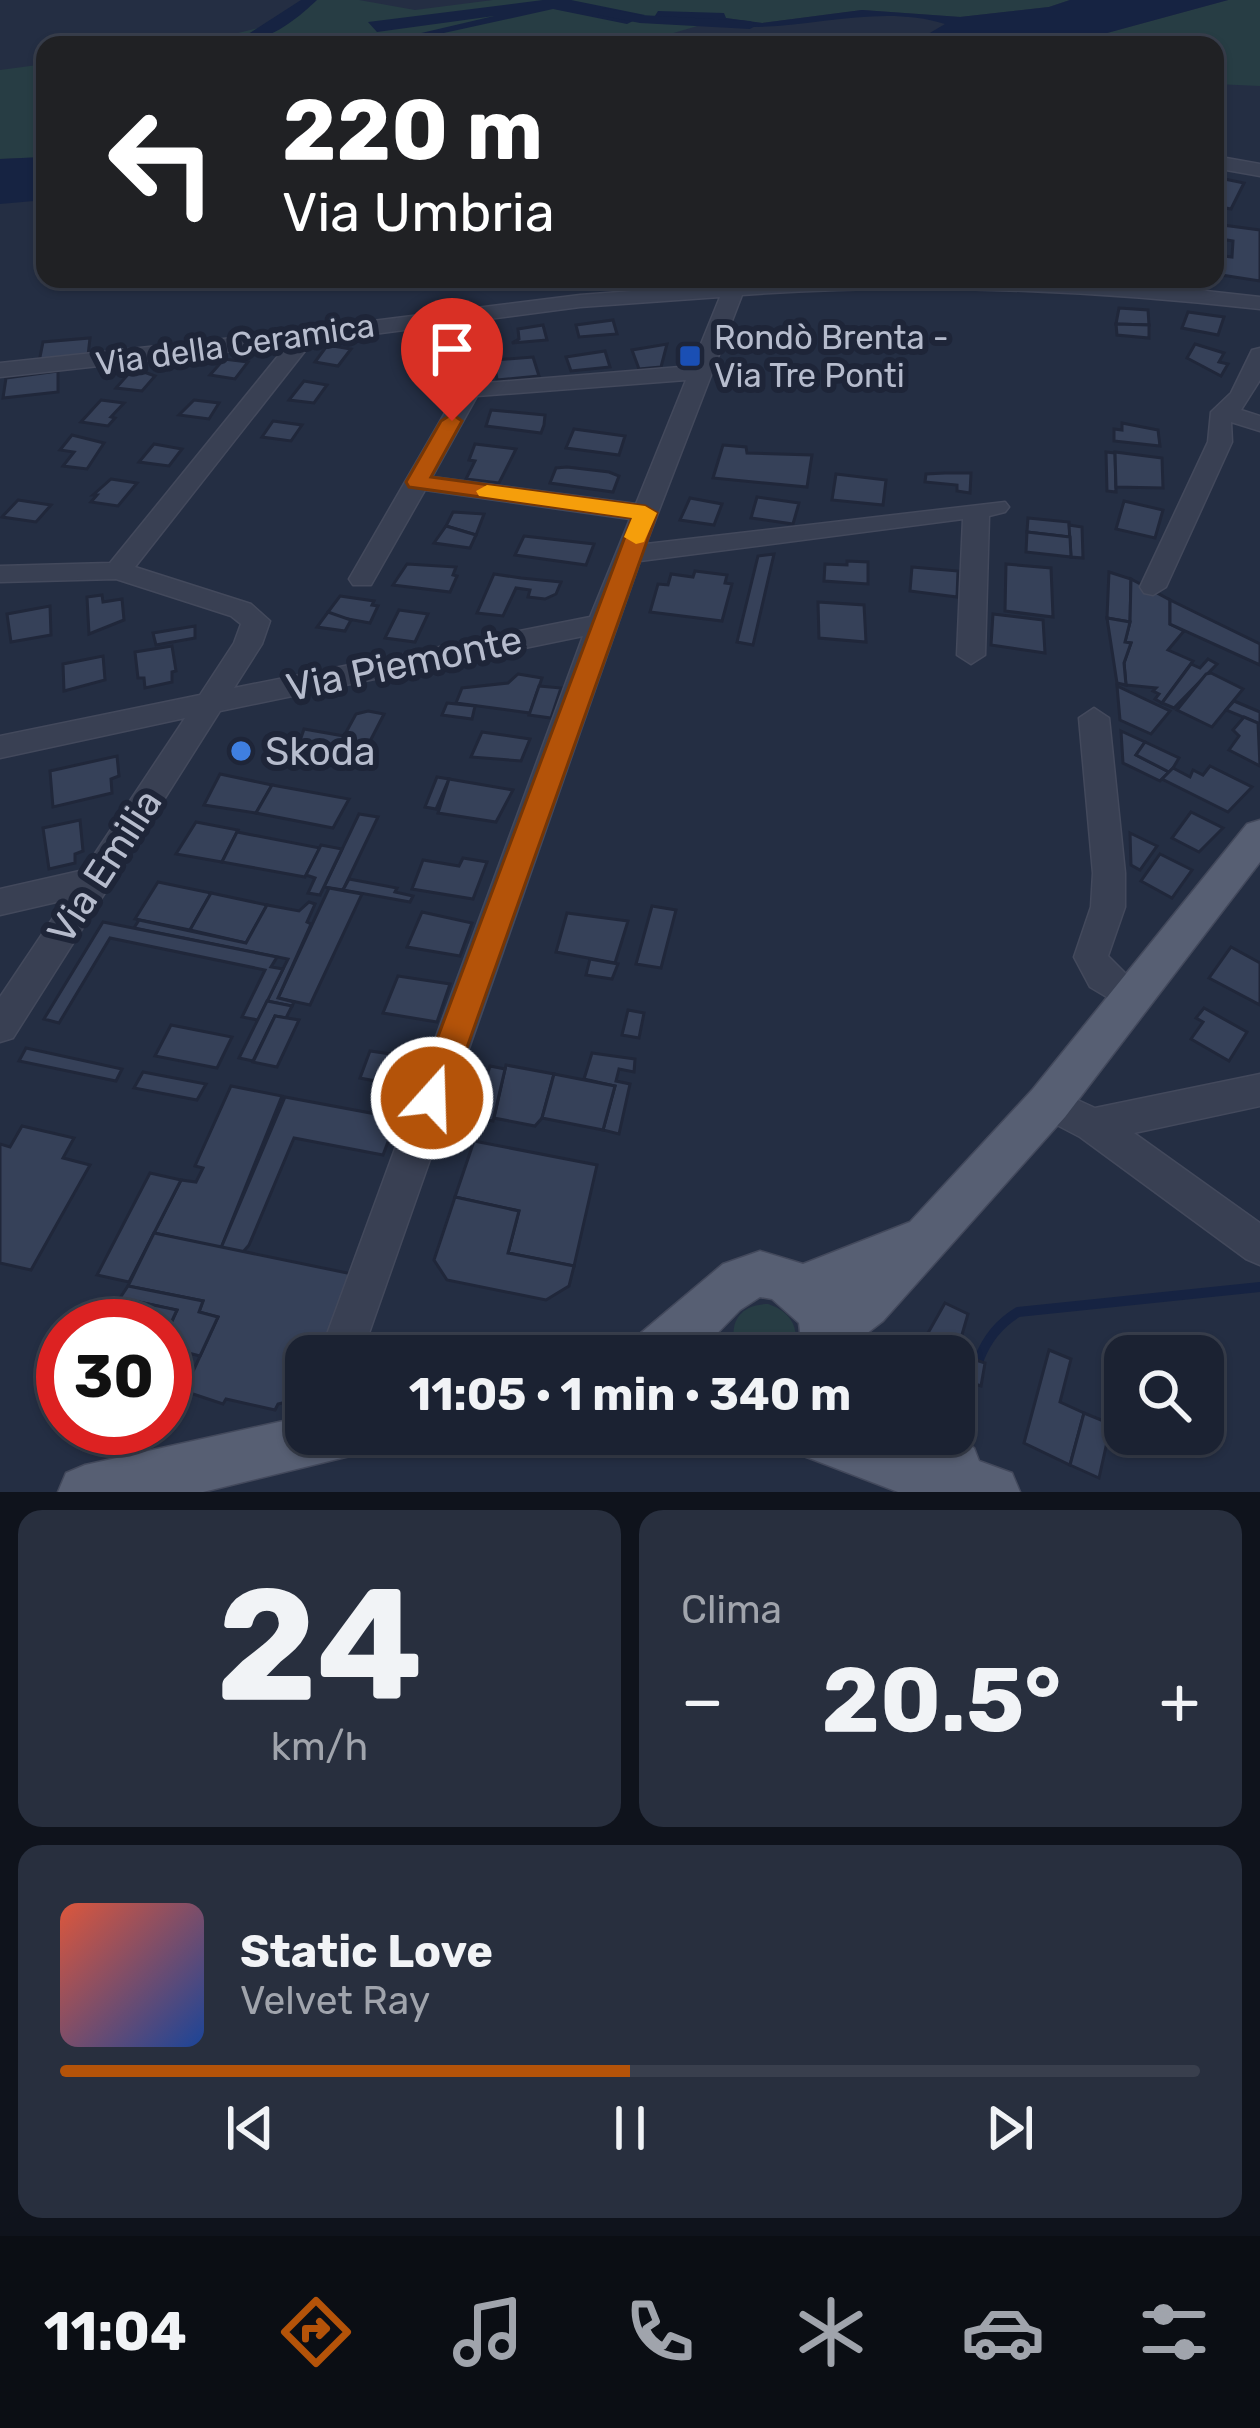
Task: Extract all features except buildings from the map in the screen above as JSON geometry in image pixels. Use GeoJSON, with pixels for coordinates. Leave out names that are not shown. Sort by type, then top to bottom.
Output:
{"type":"FeatureCollection","features":[{"type":"Feature","properties":{"kind":"main road"},"geometry":{"type":"LineString","coordinates":[[839,1335],[1049,1103],[1260,834]]}},
{"type":"Feature","properties":{"kind":"main road"},"geometry":{"type":"LineString","coordinates":[[800,1289],[929,1236]]}},
{"type":"Feature","properties":{"kind":"main road"},"geometry":{"type":"LineString","coordinates":[[705,1334],[722,1290],[743,1279],[775,1278],[800,1289],[817,1306],[824,1335]]}},
{"type":"Feature","properties":{"kind":"main road"},"geometry":{"type":"LineString","coordinates":[[85,1492],[285,1445]]}},
{"type":"Feature","properties":{"kind":"main road"},"geometry":{"type":"LineString","coordinates":[[863,1455],[997,1492]]}},
{"type":"Feature","properties":{"kind":"main road"},"geometry":{"type":"LineString","coordinates":[[932,1455],[997,1492]]}},
{"type":"Feature","properties":{"kind":"street"},"geometry":{"type":"LineString","coordinates":[[1224,164],[1260,170]]}},
{"type":"Feature","properties":{"kind":"street"},"geometry":{"type":"LineString","coordinates":[[347,1335],[601,625],[734,288]]}},
{"type":"Feature","properties":{"kind":"street","name":"Via della Ceramica"},"geometry":{"type":"LineString","coordinates":[[0,370],[122,360],[309,332],[734,288]]}},
{"type":"Feature","properties":{"kind":"street","name":"Via della Ceramica"},"geometry":{"type":"LineString","coordinates":[[1132,288],[1260,303]]}},
{"type":"Feature","properties":{"kind":"street"},"geometry":{"type":"LineString","coordinates":[[0,574],[118,571],[309,332]]}},
{"type":"Feature","properties":{"kind":"street"},"geometry":{"type":"LineString","coordinates":[[1153,587],[1220,442],[1216,427],[1223,412],[1236,404],[1260,355]]}},
{"type":"Feature","properties":{"kind":"street"},"geometry":{"type":"LineString","coordinates":[[362,579],[469,390],[701,372]]}},
{"type":"Feature","properties":{"kind":"street"},"geometry":{"type":"LineString","coordinates":[[1223,412],[1260,424]]}},
{"type":"Feature","properties":{"kind":"street"},"geometry":{"type":"LineString","coordinates":[[417,482],[645,513]]}},
{"type":"Feature","properties":{"kind":"street"},"geometry":{"type":"LineString","coordinates":[[629,554],[986,508],[971,655]]}},
{"type":"Feature","properties":{"kind":"street","name":"Via Emilia"},"geometry":{"type":"LineString","coordinates":[[0,1027],[248,644],[256,620],[241,610],[118,571]]}},
{"type":"Feature","properties":{"kind":"street","name":"Via Piemonte"},"geometry":{"type":"LineString","coordinates":[[0,747],[601,625]]}},
{"type":"Feature","properties":{"kind":"street"},"geometry":{"type":"LineString","coordinates":[[1094,718],[1109,873],[1108,907],[1091,958],[1102,977],[1132,998]]}},
{"type":"Feature","properties":{"kind":"street"},"geometry":{"type":"LineString","coordinates":[[0,902],[95,880]]}},
{"type":"Feature","properties":{"kind":"street"},"geometry":{"type":"LineString","coordinates":[[1093,1125],[1260,1090]]}},
{"type":"Feature","properties":{"kind":"street"},"geometry":{"type":"LineString","coordinates":[[1049,1103],[1093,1125],[1260,1246]]}},
{"type":"Feature","properties":{"kind":"shaded area"},"geometry":{"type":"Polygon","coordinates":[[[304,0],[359,0],[415,10],[493,0],[1070,0],[1049,7],[960,17],[862,10],[762,23],[725,18],[670,36],[226,36],[266,26],[304,0]]]}},
{"type":"Feature","properties":{"kind":"shaded area"},"geometry":{"type":"Polygon","coordinates":[[[1228,0],[1260,0],[1260,86],[1224,84],[1224,36],[1096,36],[1228,0]]]}},
{"type":"Feature","properties":{"kind":"shaded area"},"geometry":{"type":"Polygon","coordinates":[[[36,65],[36,157],[0,159],[0,70],[36,65]]]}},
{"type":"Feature","properties":{"kind":"shaded area"},"geometry":{"type":"Polygon","coordinates":[[[768,1304],[784,1312],[796,1335],[734,1335],[736,1320],[757,1305],[768,1304]]]}},
{"type":"Feature","properties":{"kind":"water"},"geometry":{"type":"Polygon","coordinates":[[[543,0],[571,0],[645,15],[627,24],[553,9],[430,36],[408,36],[494,16],[377,32],[368,22],[543,0]]]}},
{"type":"Feature","properties":{"kind":"water"},"geometry":{"type":"Polygon","coordinates":[[[1070,0],[1228,0],[1096,36],[925,36],[945,24],[887,16],[768,27],[708,23],[717,19],[653,19],[658,11],[724,13],[726,18],[762,23],[862,10],[960,17],[1049,7],[1070,0]]]}},
{"type":"Feature","properties":{"kind":"water"},"geometry":{"type":"Polygon","coordinates":[[[36,157],[36,201],[0,204],[0,159],[36,157]]]}},
{"type":"Feature","properties":{"kind":"waterway"},"geometry":{"type":"LineString","coordinates":[[252,36],[310,0]]}},
{"type":"Feature","properties":{"kind":"waterway"},"geometry":{"type":"LineString","coordinates":[[603,12],[640,19],[750,25]]}},
{"type":"Feature","properties":{"kind":"waterway"},"geometry":{"type":"LineString","coordinates":[[975,1372],[991,1337],[1018,1312],[1260,1287]]}},
{"type":"Feature","properties":{"kind":"slow traffic"},"geometry":{"type":"LineString","coordinates":[[487,491],[645,513],[636,537]]}},
{"type":"Feature","properties":{"kind":"place","name":"Rondò Brenta - Via Tre Ponti"},"geometry":{"type":"Point","coordinates":[690,356]}},
{"type":"Feature","properties":{"kind":"place","name":"Skoda"},"geometry":{"type":"Point","coordinates":[241,751]}},
{"type":"Feature","properties":{"kind":"route"},"geometry":{"type":"LineString","coordinates":[[432,1098],[645,513],[417,482],[452,421]]}}]}
